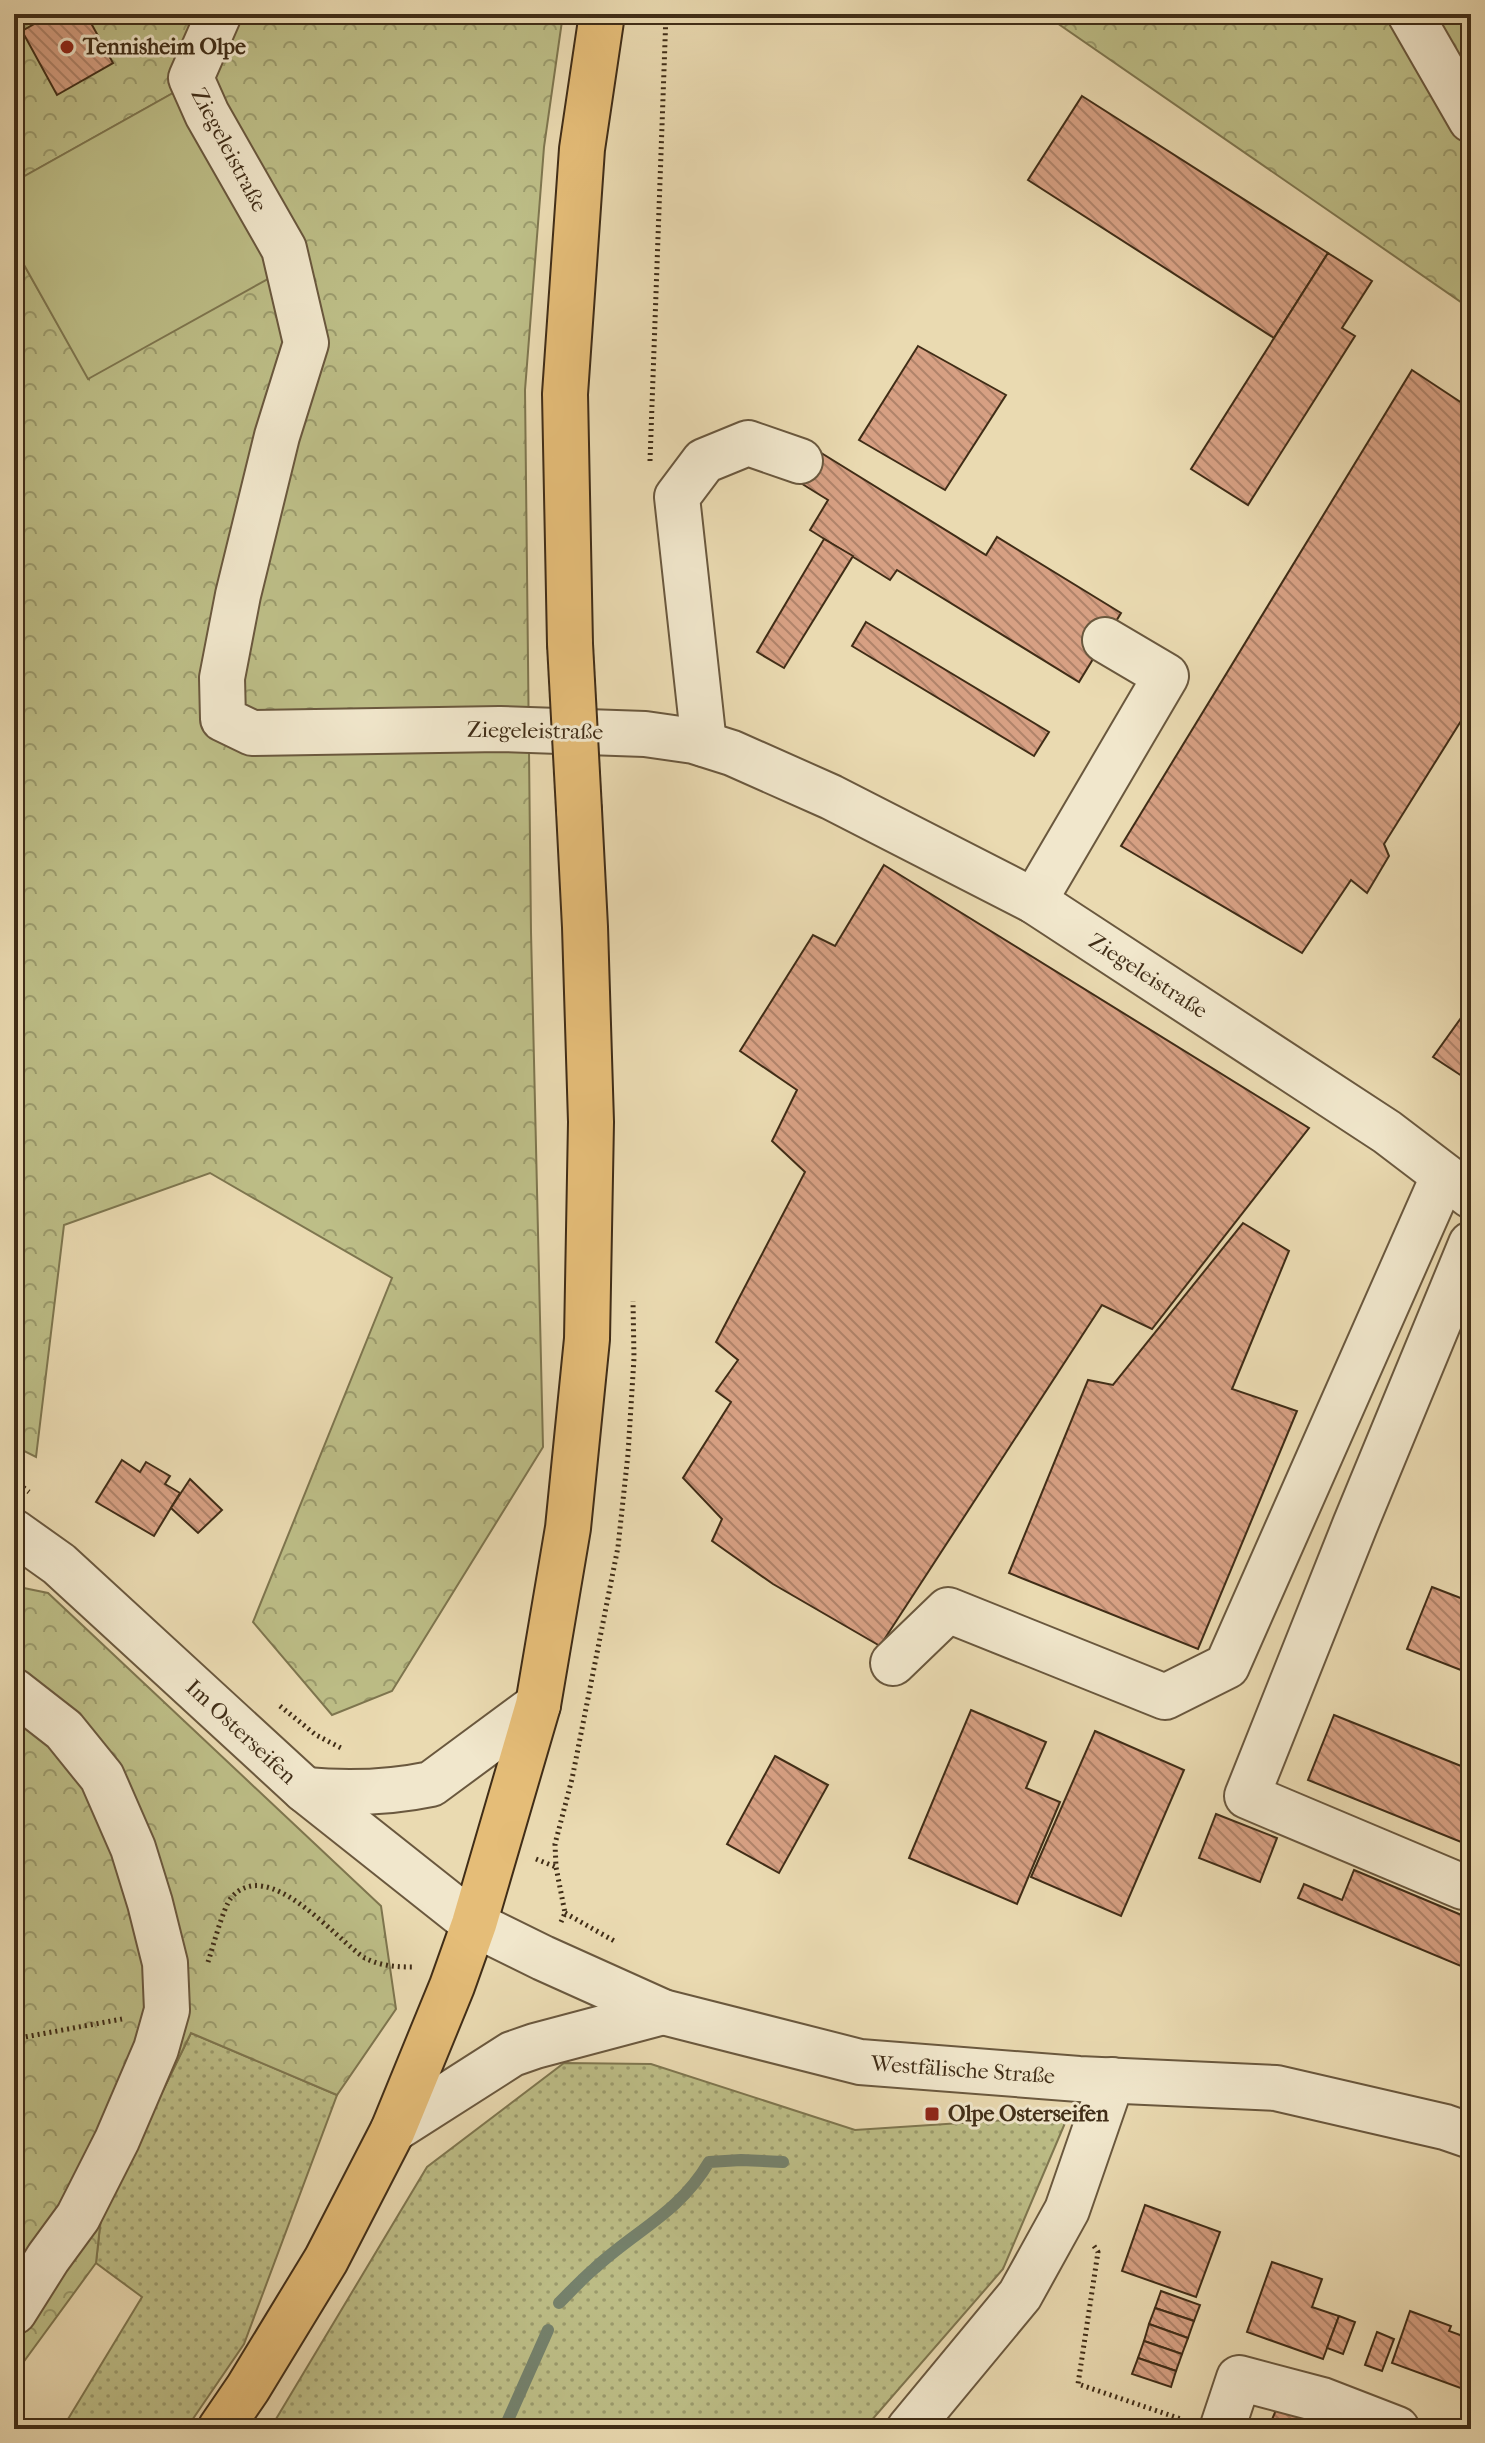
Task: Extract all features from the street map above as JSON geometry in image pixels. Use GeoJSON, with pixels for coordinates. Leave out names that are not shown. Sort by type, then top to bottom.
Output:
{"type":"FeatureCollection","features":[{"type":"Feature","properties":{"kind":"main road"},"geometry":{"type":"LineString","coordinates":[[220,2429],[326,2260],[393,2130],[452,1986],[474,1924],[538,1705],[568,1528],[587,1339],[591,1122],[585,927],[570,644],[565,394],[582,149],[602,14]]}},
{"type":"Feature","properties":{"kind":"street","name":"Ziegeleistraße"},"geometry":{"type":"LineString","coordinates":[[219,14],[191,78],[207,114],[284,249],[306,343],[277,436],[238,595],[222,678],[223,719],[252,733],[500,729],[645,734],[699,743],[732,753],[831,797],[1034,901],[1387,1132],[1457,1186]]}},
{"type":"Feature","properties":{"kind":"street"},"geometry":{"type":"LineString","coordinates":[[1410,14],[1471,120]]}},
{"type":"Feature","properties":{"kind":"street"},"geometry":{"type":"LineString","coordinates":[[699,743],[677,497],[704,461],[748,443],[800,461]]}},
{"type":"Feature","properties":{"kind":"street"},"geometry":{"type":"LineString","coordinates":[[1034,901],[1166,676],[1105,640]]}},
{"type":"Feature","properties":{"kind":"street"},"geometry":{"type":"LineString","coordinates":[[893,1663],[948,1610],[1165,1697],[1227,1666],[1457,1186]]}},
{"type":"Feature","properties":{"kind":"street"},"geometry":{"type":"LineString","coordinates":[[1463,1887],[1247,1796],[1471,1244]]}},
{"type":"Feature","properties":{"kind":"street","name":"Im Osterseifen"},"geometry":{"type":"LineString","coordinates":[[27,1516],[59,1564],[305,1790],[474,1924]]}},
{"type":"Feature","properties":{"kind":"street"},"geometry":{"type":"LineString","coordinates":[[14,1691],[64,1730],[102,1777],[133,1848],[150,1903],[165,1963],[167,2010],[156,2049],[117,2140],[85,2204],[14,2312]]}},
{"type":"Feature","properties":{"kind":"street"},"geometry":{"type":"LineString","coordinates":[[305,1790],[349,1794],[431,1784],[538,1705]]}},
{"type":"Feature","properties":{"kind":"street","name":"Westfälische Straße"},"geometry":{"type":"LineString","coordinates":[[474,1924],[663,2012],[860,2062],[1276,2088],[1445,2127],[1471,2136]]}},
{"type":"Feature","properties":{"kind":"street"},"geometry":{"type":"LineString","coordinates":[[393,2130],[512,2054],[663,2012]]}},
{"type":"Feature","properties":{"kind":"street"},"geometry":{"type":"LineString","coordinates":[[909,2429],[1020,2295],[1067,2210],[1112,2080]]}},
{"type":"Feature","properties":{"kind":"street"},"geometry":{"type":"LineString","coordinates":[[1203,2424],[1239,2378],[1322,2400],[1397,2429]]}},
{"type":"Feature","properties":{"kind":"path"},"geometry":{"type":"LineString","coordinates":[[650,472],[666,14]]}},
{"type":"Feature","properties":{"kind":"path"},"geometry":{"type":"LineString","coordinates":[[14,1480],[27,1516]]}},
{"type":"Feature","properties":{"kind":"path"},"geometry":{"type":"LineString","coordinates":[[274,1701],[316,1735],[347,1751]]}},
{"type":"Feature","properties":{"kind":"path"},"geometry":{"type":"LineString","coordinates":[[206,1966],[230,1899],[248,1887],[260,1886],[269,1887],[311,1912],[368,1960],[394,1967],[413,1967]]}},
{"type":"Feature","properties":{"kind":"path"},"geometry":{"type":"LineString","coordinates":[[565,1913],[626,1947]]}},
{"type":"Feature","properties":{"kind":"path"},"geometry":{"type":"LineString","coordinates":[[14,2039],[167,2010]]}},
{"type":"Feature","properties":{"kind":"path"},"geometry":{"type":"LineString","coordinates":[[1098,2252],[1078,2384],[1203,2424]]}},
{"type":"Feature","properties":{"kind":"green space"},"geometry":{"type":"Polygon","coordinates":[[[14,14],[563,14],[544,147],[525,390],[531,932],[543,1447],[392,1691],[332,1715],[253,1622],[392,1278],[210,1173],[64,1225],[36,1457],[14,1446],[14,247],[89,379],[173,93],[14,182],[14,14]]]}},
{"type":"Feature","properties":{"kind":"green space"},"geometry":{"type":"Polygon","coordinates":[[[1044,14],[1471,14],[1471,309],[1044,14]]]}},
{"type":"Feature","properties":{"kind":"green space"},"geometry":{"type":"Polygon","coordinates":[[[173,93],[275,275],[88,379],[14,247],[14,182],[173,93]]]}},
{"type":"Feature","properties":{"kind":"green space"},"geometry":{"type":"Polygon","coordinates":[[[14,1586],[48,1593],[381,1906],[396,2009],[337,2095],[191,2033],[101,2217],[96,2263],[14,2375],[14,1586]]]}},
{"type":"Feature","properties":{"kind":"green space"},"geometry":{"type":"Polygon","coordinates":[[[191,2033],[337,2095],[244,2344],[186,2429],[62,2429],[142,2297],[96,2263],[101,2217],[191,2033]]]}},
{"type":"Feature","properties":{"kind":"green space"},"geometry":{"type":"Polygon","coordinates":[[[564,2063],[651,2064],[855,2130],[1068,2116],[1003,2269],[864,2429],[270,2429],[427,2167],[564,2063]]]}},
{"type":"Feature","properties":{"kind":"building","name":"Tennisheim Olpe"},"geometry":{"type":"Polygon","coordinates":[[[52,14],[86,14],[113,63],[57,95],[22,31],[52,14]]]}},
{"type":"Feature","properties":{"kind":"building"},"geometry":{"type":"Polygon","coordinates":[[[1082,96],[1328,253],[1274,338],[1028,180],[1082,96]]]}},
{"type":"Feature","properties":{"kind":"building"},"geometry":{"type":"Polygon","coordinates":[[[1328,253],[1372,281],[1342,328],[1355,336],[1248,505],[1191,469],[1328,253]]]}},
{"type":"Feature","properties":{"kind":"building"},"geometry":{"type":"Polygon","coordinates":[[[918,346],[1006,395],[945,490],[859,440],[918,346]]]}},
{"type":"Feature","properties":{"kind":"building"},"geometry":{"type":"Polygon","coordinates":[[[1412,370],[1471,409],[1471,705],[1384,844],[1389,856],[1367,893],[1351,880],[1302,953],[1121,846],[1412,370]]]}},
{"type":"Feature","properties":{"kind":"building"},"geometry":{"type":"Polygon","coordinates":[[[810,446],[986,555],[997,537],[1121,613],[1079,682],[897,570],[890,580],[810,530],[828,500],[791,477],[810,446]]]}},
{"type":"Feature","properties":{"kind":"building"},"geometry":{"type":"Polygon","coordinates":[[[824,539],[853,556],[784,668],[757,652],[824,539]]]}},
{"type":"Feature","properties":{"kind":"building"},"geometry":{"type":"Polygon","coordinates":[[[866,622],[1049,732],[1034,756],[852,646],[866,622]]]}},
{"type":"Feature","properties":{"kind":"building"},"geometry":{"type":"Polygon","coordinates":[[[884,865],[1309,1128],[1152,1329],[1102,1305],[880,1646],[773,1584],[712,1541],[722,1519],[683,1478],[731,1402],[716,1391],[738,1360],[716,1342],[805,1172],[772,1141],[797,1090],[740,1051],[813,935],[835,946],[884,865]]]}},
{"type":"Feature","properties":{"kind":"building"},"geometry":{"type":"Polygon","coordinates":[[[1471,1004],[1471,1082],[1433,1057],[1471,1004]]]}},
{"type":"Feature","properties":{"kind":"building"},"geometry":{"type":"Polygon","coordinates":[[[1243,1223],[1289,1251],[1232,1389],[1297,1411],[1198,1649],[1009,1573],[1088,1380],[1113,1385],[1243,1223]]]}},
{"type":"Feature","properties":{"kind":"building"},"geometry":{"type":"Polygon","coordinates":[[[122,1460],[140,1472],[146,1462],[170,1476],[165,1484],[180,1493],[154,1536],[96,1502],[122,1460]]]}},
{"type":"Feature","properties":{"kind":"building"},"geometry":{"type":"Polygon","coordinates":[[[190,1479],[222,1510],[198,1533],[171,1508],[190,1479]]]}},
{"type":"Feature","properties":{"kind":"building"},"geometry":{"type":"Polygon","coordinates":[[[1432,1587],[1471,1602],[1471,1674],[1407,1649],[1432,1587]]]}},
{"type":"Feature","properties":{"kind":"building"},"geometry":{"type":"Polygon","coordinates":[[[971,1710],[1046,1742],[1026,1788],[1060,1802],[1017,1904],[909,1858],[971,1710]]]}},
{"type":"Feature","properties":{"kind":"building"},"geometry":{"type":"Polygon","coordinates":[[[1334,1715],[1471,1770],[1471,1846],[1308,1780],[1334,1715]]]}},
{"type":"Feature","properties":{"kind":"building"},"geometry":{"type":"Polygon","coordinates":[[[1095,1731],[1184,1770],[1121,1916],[1031,1877],[1095,1731]]]}},
{"type":"Feature","properties":{"kind":"building"},"geometry":{"type":"Polygon","coordinates":[[[775,1756],[828,1785],[779,1873],[727,1844],[775,1756]]]}},
{"type":"Feature","properties":{"kind":"building"},"geometry":{"type":"Polygon","coordinates":[[[1216,1814],[1277,1838],[1260,1882],[1199,1858],[1216,1814]]]}},
{"type":"Feature","properties":{"kind":"building"},"geometry":{"type":"Polygon","coordinates":[[[1354,1870],[1471,1919],[1471,1961],[1468,1969],[1298,1898],[1304,1884],[1342,1900],[1354,1870]]]}},
{"type":"Feature","properties":{"kind":"building"},"geometry":{"type":"Polygon","coordinates":[[[1145,2205],[1220,2232],[1196,2297],[1122,2271],[1145,2205]]]}},
{"type":"Feature","properties":{"kind":"building"},"geometry":{"type":"Polygon","coordinates":[[[1272,2262],[1322,2279],[1312,2307],[1339,2316],[1323,2359],[1247,2332],[1272,2262]]]}},
{"type":"Feature","properties":{"kind":"building"},"geometry":{"type":"Polygon","coordinates":[[[1161,2291],[1200,2305],[1194,2321],[1155,2308],[1161,2291]]]}},
{"type":"Feature","properties":{"kind":"building"},"geometry":{"type":"Polygon","coordinates":[[[1155,2308],[1194,2321],[1188,2338],[1149,2324],[1155,2308]]]}},
{"type":"Feature","properties":{"kind":"building"},"geometry":{"type":"Polygon","coordinates":[[[1410,2311],[1451,2326],[1449,2331],[1471,2339],[1471,2377],[1466,2390],[1392,2363],[1410,2311]]]}},
{"type":"Feature","properties":{"kind":"building"},"geometry":{"type":"Polygon","coordinates":[[[1339,2316],[1355,2322],[1343,2354],[1327,2348],[1339,2316]]]}},
{"type":"Feature","properties":{"kind":"building"},"geometry":{"type":"Polygon","coordinates":[[[1149,2324],[1188,2338],[1182,2354],[1144,2341],[1149,2324]]]}},
{"type":"Feature","properties":{"kind":"building"},"geometry":{"type":"Polygon","coordinates":[[[1377,2332],[1394,2339],[1382,2371],[1365,2365],[1377,2332]]]}},
{"type":"Feature","properties":{"kind":"building"},"geometry":{"type":"Polygon","coordinates":[[[1144,2341],[1182,2354],[1176,2371],[1138,2358],[1144,2341]]]}},
{"type":"Feature","properties":{"kind":"building"},"geometry":{"type":"Polygon","coordinates":[[[1138,2358],[1176,2371],[1171,2387],[1132,2374],[1138,2358]]]}},
{"type":"Feature","properties":{"kind":"building"},"geometry":{"type":"Polygon","coordinates":[[[1278,2405],[1309,2417],[1305,2429],[1293,2429],[1271,2422],[1278,2405]]]}},
{"type":"Feature","properties":{"kind":"waterway"},"geometry":{"type":"LineString","coordinates":[[559,2303],[610,2255],[671,2208],[709,2162],[783,2162]]}},
{"type":"Feature","properties":{"kind":"waterway"},"geometry":{"type":"LineString","coordinates":[[504,2429],[548,2330]]}},
{"type":"Feature","properties":{"kind":"place","name":"Tennisheim Olpe"},"geometry":{"type":"Point","coordinates":[67,47]}},
{"type":"Feature","properties":{"kind":"place","name":"Olpe Osterseifen"},"geometry":{"type":"Point","coordinates":[932,2114]}}]}
